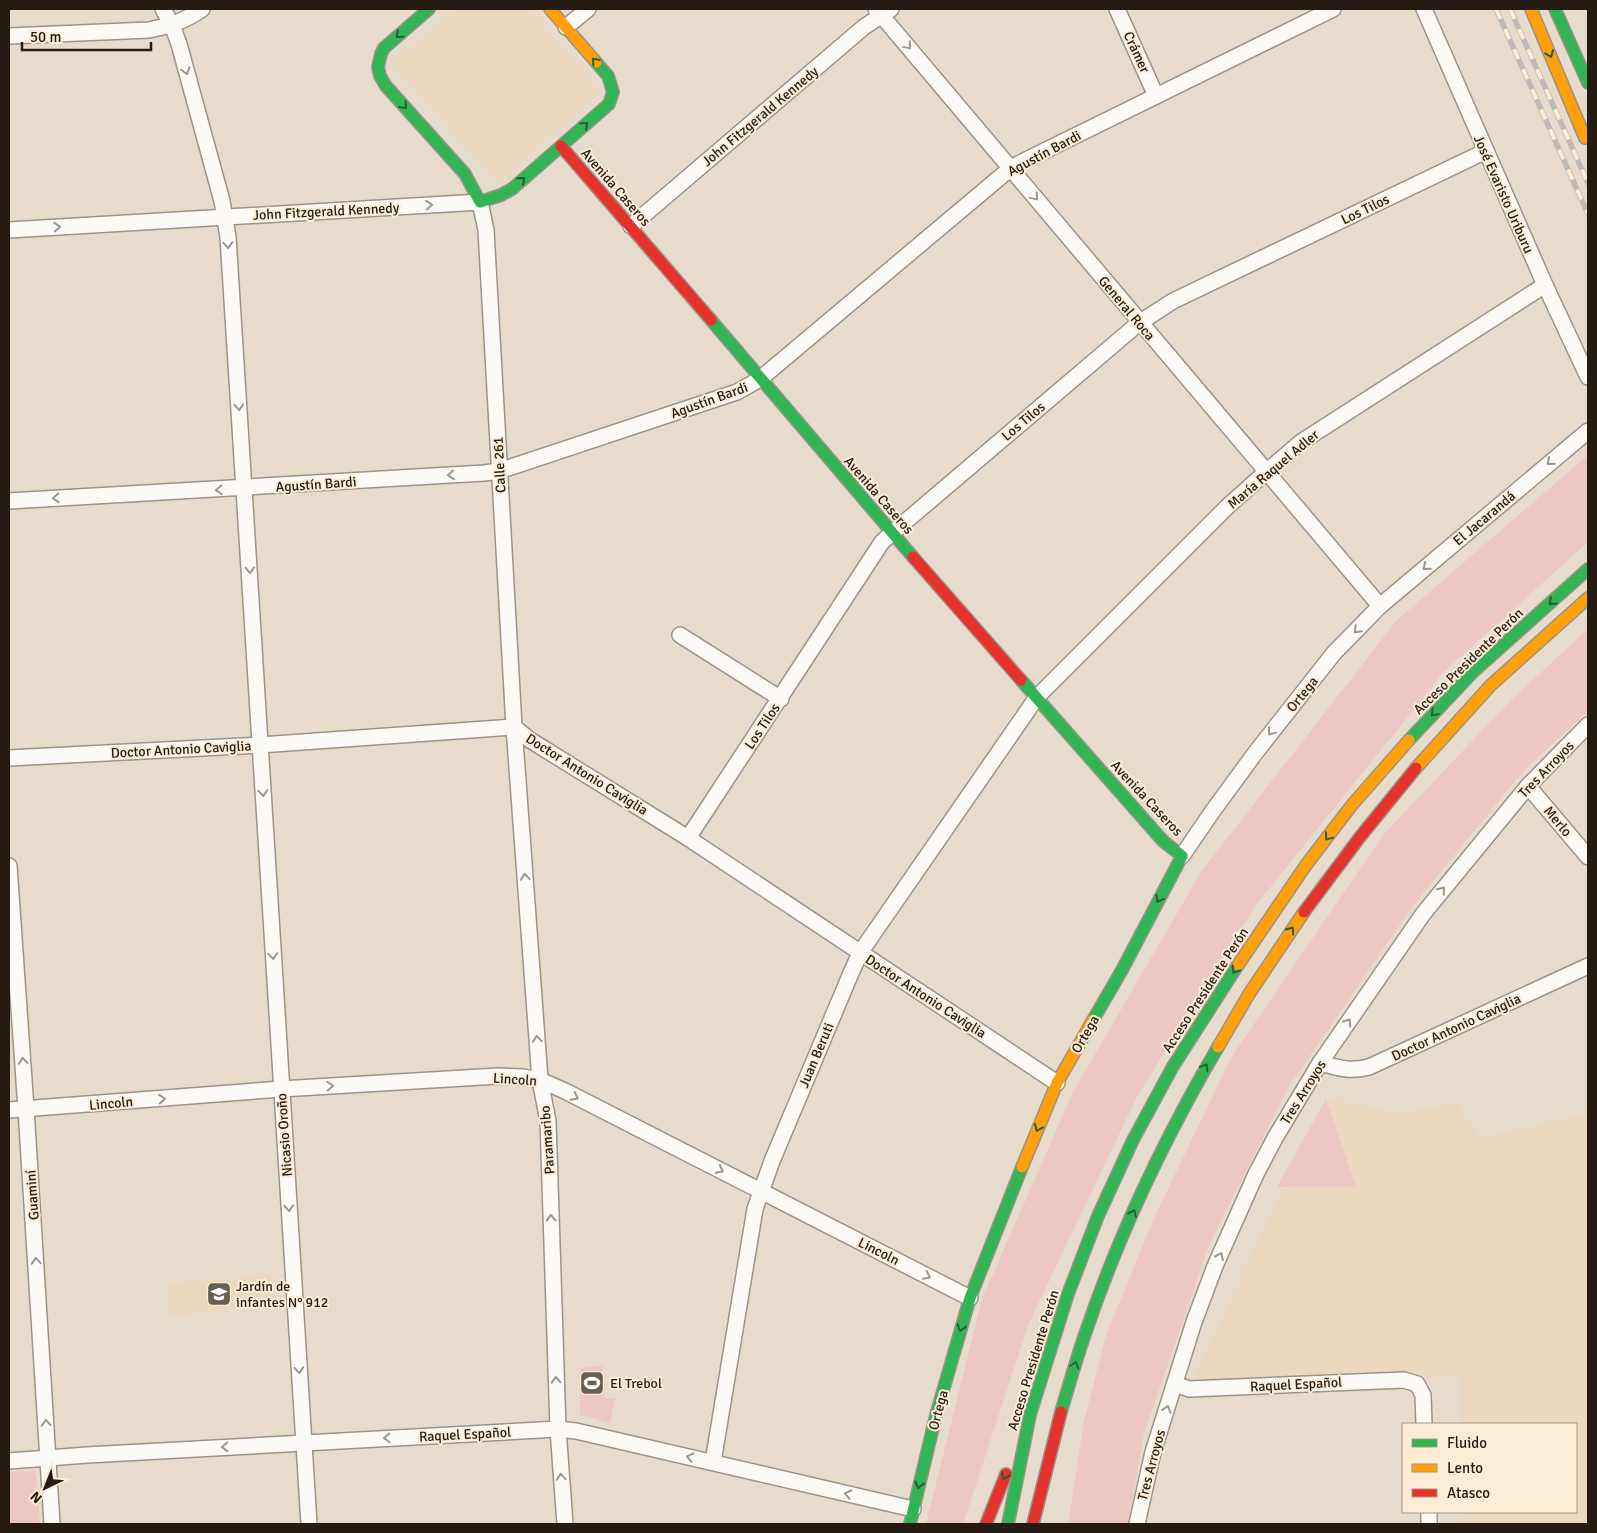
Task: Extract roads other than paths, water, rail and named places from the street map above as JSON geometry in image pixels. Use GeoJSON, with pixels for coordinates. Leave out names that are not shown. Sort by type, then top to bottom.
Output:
{"type":"FeatureCollection","features":[{"type":"Feature","properties":{"kind":"main road"},"geometry":{"type":"LineString","coordinates":[[429,9],[384,48],[379,55],[376,66],[386,86],[465,174],[480,202]]}},
{"type":"Feature","properties":{"kind":"main road"},"geometry":{"type":"LineString","coordinates":[[550,9],[566,27]]}},
{"type":"Feature","properties":{"kind":"main road"},"geometry":{"type":"LineString","coordinates":[[1531,9],[1588,146]]}},
{"type":"Feature","properties":{"kind":"main road"},"geometry":{"type":"LineString","coordinates":[[1555,9],[1588,83]]}},
{"type":"Feature","properties":{"kind":"main road","name":"John Fitzgerald Kennedy"},"geometry":{"type":"LineString","coordinates":[[480,202],[512,189],[609,104],[613,92],[608,76],[566,27]]}},
{"type":"Feature","properties":{"kind":"main road"},"geometry":{"type":"LineString","coordinates":[[1580,126],[1588,138]]}},
{"type":"Feature","properties":{"kind":"main road","name":"Avenida Caseros"},"geometry":{"type":"LineString","coordinates":[[561,146],[892,533],[1163,841],[1182,856]]}},
{"type":"Feature","properties":{"kind":"main road","name":"Acceso Presidente Perón"},"geometry":{"type":"LineString","coordinates":[[1008,1524],[1030,1415],[1068,1294],[1098,1216],[1133,1140],[1172,1068],[1217,996],[1306,866],[1352,805],[1385,766],[1473,672],[1588,569]]}},
{"type":"Feature","properties":{"kind":"main road"},"geometry":{"type":"LineString","coordinates":[[1033,1524],[1060,1411],[1108,1271],[1160,1151],[1197,1081],[1239,1010],[1284,939],[1329,876],[1425,756],[1488,688],[1588,598]]}},
{"type":"Feature","properties":{"kind":"main road","name":"Ortega"},"geometry":{"type":"LineString","coordinates":[[910,1524],[936,1415],[970,1298],[1057,1083],[1122,970],[1182,856]]}},
{"type":"Feature","properties":{"kind":"main road"},"geometry":{"type":"LineString","coordinates":[[1053,1487],[1060,1411]]}},
{"type":"Feature","properties":{"kind":"main road"},"geometry":{"type":"LineString","coordinates":[[986,1524],[1030,1415]]}},
{"type":"Feature","properties":{"kind":"street","name":"Nicasio Oroño"},"geometry":{"type":"LineString","coordinates":[[163,9],[172,25],[220,192],[228,237],[309,1524]]}},
{"type":"Feature","properties":{"kind":"street"},"geometry":{"type":"LineString","coordinates":[[9,36],[149,30],[172,25],[191,17],[202,9]]}},
{"type":"Feature","properties":{"kind":"street"},"geometry":{"type":"LineString","coordinates":[[566,27],[588,9]]}},
{"type":"Feature","properties":{"kind":"street","name":"Crámer"},"geometry":{"type":"LineString","coordinates":[[1117,9],[1156,96]]}},
{"type":"Feature","properties":{"kind":"street","name":"Agustín Bardi"},"geometry":{"type":"LineString","coordinates":[[9,501],[499,471],[737,392],[760,379],[1011,168],[1333,9]]}},
{"type":"Feature","properties":{"kind":"street","name":"José Evaristo Uriburu"},"geometry":{"type":"LineString","coordinates":[[1424,9],[1545,285],[1588,377]]}},
{"type":"Feature","properties":{"kind":"street","name":"General Roca"},"geometry":{"type":"LineString","coordinates":[[883,11],[1139,322],[1380,606]]}},
{"type":"Feature","properties":{"kind":"street","name":"John Fitzgerald Kennedy"},"geometry":{"type":"LineString","coordinates":[[631,226],[883,11]]}},
{"type":"Feature","properties":{"kind":"street","name":"Los Tilos"},"geometry":{"type":"LineString","coordinates":[[688,838],[781,699],[882,542],[892,533],[1139,322],[1173,301],[1486,151]]}},
{"type":"Feature","properties":{"kind":"street","name":"John Fitzgerald Kennedy"},"geometry":{"type":"LineString","coordinates":[[9,230],[480,202]]}},
{"type":"Feature","properties":{"kind":"street","name":"Calle 261"},"geometry":{"type":"LineString","coordinates":[[480,202],[486,230],[514,727]]}},
{"type":"Feature","properties":{"kind":"street","name":"María Raquel Adler"},"geometry":{"type":"LineString","coordinates":[[1037,697],[1227,507],[1266,472],[1317,431],[1545,285]]}},
{"type":"Feature","properties":{"kind":"street","name":"El Jacarandá"},"geometry":{"type":"LineString","coordinates":[[1380,606],[1588,432]]}},
{"type":"Feature","properties":{"kind":"street","name":"Ortega"},"geometry":{"type":"LineString","coordinates":[[1182,856],[1279,722],[1334,653],[1380,606]]}},
{"type":"Feature","properties":{"kind":"street"},"geometry":{"type":"LineString","coordinates":[[680,635],[781,699]]}},
{"type":"Feature","properties":{"kind":"street","name":"Juan Beruti"},"geometry":{"type":"LineString","coordinates":[[713,1462],[755,1209],[772,1161],[860,953],[1037,697]]}},
{"type":"Feature","properties":{"kind":"street","name":"Tres Arroyos"},"geometry":{"type":"LineString","coordinates":[[1137,1524],[1153,1452],[1194,1322],[1215,1266],[1256,1174],[1275,1138],[1320,1063],[1423,914],[1528,786],[1588,725]]}},
{"type":"Feature","properties":{"kind":"street","name":"Doctor Antonio Caviglia"},"geometry":{"type":"LineString","coordinates":[[9,758],[260,745],[514,727],[530,740],[688,838],[1057,1083]]}},
{"type":"Feature","properties":{"kind":"street","name":"Paramaribo"},"geometry":{"type":"LineString","coordinates":[[514,727],[540,1080],[548,1121],[558,1429],[565,1524]]}},
{"type":"Feature","properties":{"kind":"street","name":"Merlo"},"geometry":{"type":"LineString","coordinates":[[1528,786],[1588,856]]}},
{"type":"Feature","properties":{"kind":"street","name":"Guaminí"},"geometry":{"type":"LineString","coordinates":[[9,866],[52,1524]]}},
{"type":"Feature","properties":{"kind":"street","name":"Doctor Antonio Caviglia"},"geometry":{"type":"LineString","coordinates":[[1320,1063],[1341,1069],[1357,1070],[1369,1067],[1588,966]]}},
{"type":"Feature","properties":{"kind":"street","name":"Lincoln"},"geometry":{"type":"LineString","coordinates":[[9,1110],[281,1089],[498,1076],[540,1080],[761,1190],[970,1298]]}},
{"type":"Feature","properties":{"kind":"street","name":"Raquel Español"},"geometry":{"type":"LineString","coordinates":[[1174,1384],[1190,1389],[1404,1380],[1417,1384],[1423,1395],[1424,1423]]}},
{"type":"Feature","properties":{"kind":"street","name":"Raquel Español"},"geometry":{"type":"LineString","coordinates":[[9,1461],[97,1454],[558,1429],[576,1431],[913,1509]]}},
{"type":"Feature","properties":{"kind":"railway"},"geometry":{"type":"LineString","coordinates":[[1496,9],[1588,214]]}},
{"type":"Feature","properties":{"kind":"railway"},"geometry":{"type":"LineString","coordinates":[[1510,9],[1588,183]]}},
{"type":"Feature","properties":{"kind":"place","name":"Jardín de infantes N° 912"},"geometry":{"type":"Point","coordinates":[219,1294]}},
{"type":"Feature","properties":{"kind":"place","name":"El Trebol"},"geometry":{"type":"Point","coordinates":[592,1383]}}]}
